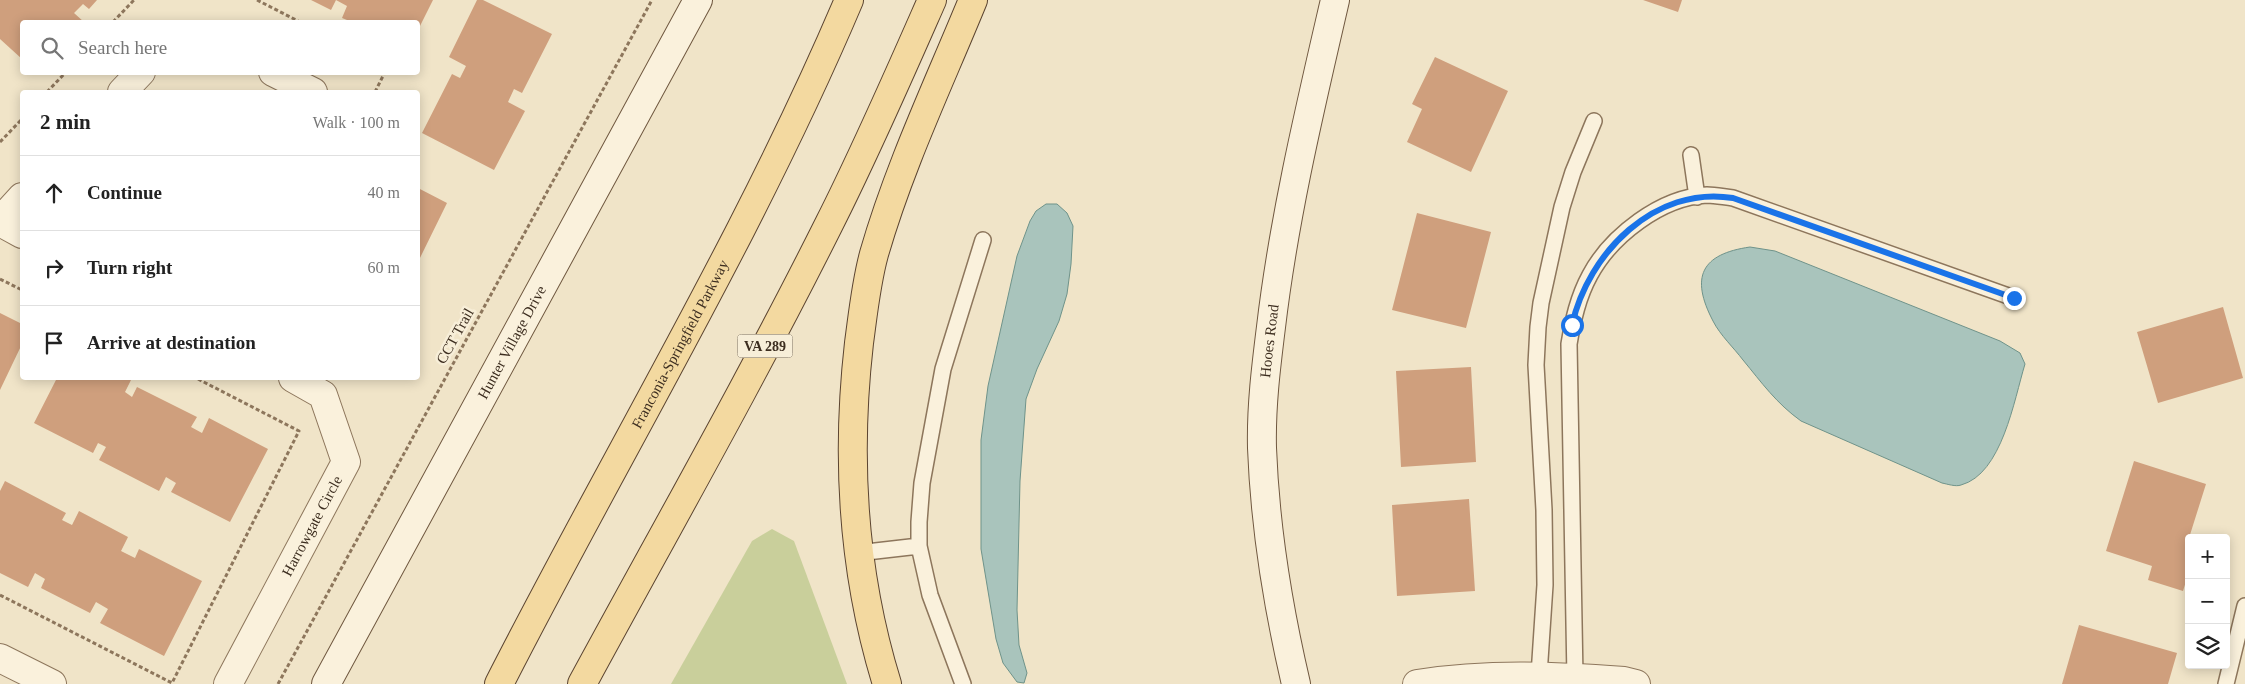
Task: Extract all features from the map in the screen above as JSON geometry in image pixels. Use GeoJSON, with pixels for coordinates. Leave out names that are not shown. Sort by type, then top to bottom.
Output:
{"type":"FeatureCollection","features":[{"type":"Feature","properties":{"kind":"main road","name":"Franconia-Springfield Parkway"},"geometry":{"type":"LineString","coordinates":[[499,684],[551,581],[726,258],[782,148],[850,0]]}},
{"type":"Feature","properties":{"kind":"main road","name":"VA 289"},"geometry":{"type":"LineString","coordinates":[[582,684],[729,415],[828,225],[881,116],[932,0]]}},
{"type":"Feature","properties":{"kind":"main road"},"geometry":{"type":"LineString","coordinates":[[887,684],[869,617],[858,553],[854,494],[856,376],[863,313],[874,255],[914,144],[973,0]]}},
{"type":"Feature","properties":{"kind":"main road"},"geometry":{"type":"LineString","coordinates":[[485,684],[551,581]]}},
{"type":"Feature","properties":{"kind":"street","name":"Hunter Village Drive"},"geometry":{"type":"LineString","coordinates":[[326,684],[698,0]]}},
{"type":"Feature","properties":{"kind":"street","name":"Hooes Road"},"geometry":{"type":"LineString","coordinates":[[1296,684],[1287,645],[1266,515],[1262,447],[1264,384],[1277,273],[1335,0]]}},
{"type":"Feature","properties":{"kind":"street"},"geometry":{"type":"LineString","coordinates":[[124,90],[138,75]]}},
{"type":"Feature","properties":{"kind":"street"},"geometry":{"type":"LineString","coordinates":[[279,75],[309,90]]}},
{"type":"Feature","properties":{"kind":"street"},"geometry":{"type":"LineString","coordinates":[[20,199],[0,221],[20,233]]}},
{"type":"Feature","properties":{"kind":"street","name":"Harrowgate Circle"},"geometry":{"type":"LineString","coordinates":[[228,684],[346,462],[323,395],[297,380]]}},
{"type":"Feature","properties":{"kind":"street"},"geometry":{"type":"LineString","coordinates":[[0,658],[52,684]]}},
{"type":"Feature","properties":{"kind":"street"},"geometry":{"type":"LineString","coordinates":[[1417,684],[1441,680],[1539,675],[1636,684]]}},
{"type":"Feature","properties":{"kind":"lane"},"geometry":{"type":"LineString","coordinates":[[1539,675],[1545,585],[1544,510],[1536,365],[1538,327],[1541,302],[1562,207],[1573,172],[1594,121]]}},
{"type":"Feature","properties":{"kind":"lane"},"geometry":{"type":"LineString","coordinates":[[1692,154],[1698,197]]}},
{"type":"Feature","properties":{"kind":"lane"},"geometry":{"type":"LineString","coordinates":[[1576,678],[1568,359],[1576,307],[1591,274],[1599,262],[1626,233],[1662,208],[1705,195],[1733,198],[2014,298]]}},
{"type":"Feature","properties":{"kind":"lane"},"geometry":{"type":"LineString","coordinates":[[963,684],[930,595],[919,546],[922,483],[943,370],[983,240]]}},
{"type":"Feature","properties":{"kind":"lane"},"geometry":{"type":"LineString","coordinates":[[858,553],[919,546]]}},
{"type":"Feature","properties":{"kind":"lane"},"geometry":{"type":"LineString","coordinates":[[2226,684],[2245,606]]}},
{"type":"Feature","properties":{"kind":"path"},"geometry":{"type":"LineString","coordinates":[[115,20],[134,0]]}},
{"type":"Feature","properties":{"kind":"path"},"geometry":{"type":"LineString","coordinates":[[257,0],[296,20]]}},
{"type":"Feature","properties":{"kind":"path","name":"CCT Trail"},"geometry":{"type":"LineString","coordinates":[[278,684],[652,0]]}},
{"type":"Feature","properties":{"kind":"path"},"geometry":{"type":"LineString","coordinates":[[49,90],[63,75]]}},
{"type":"Feature","properties":{"kind":"path"},"geometry":{"type":"LineString","coordinates":[[376,90],[384,75]]}},
{"type":"Feature","properties":{"kind":"path"},"geometry":{"type":"LineString","coordinates":[[0,142],[20,120]]}},
{"type":"Feature","properties":{"kind":"path"},"geometry":{"type":"LineString","coordinates":[[0,279],[20,289]]}},
{"type":"Feature","properties":{"kind":"path"},"geometry":{"type":"LineString","coordinates":[[0,595],[172,683],[299,431],[200,380]]}},
{"type":"Feature","properties":{"kind":"green space"},"geometry":{"type":"Polygon","coordinates":[[[772,529],[794,541],[847,684],[671,684],[752,541],[772,529]]]}},
{"type":"Feature","properties":{"kind":"water"},"geometry":{"type":"Polygon","coordinates":[[[1046,204],[1057,204],[1067,213],[1073,226],[1067,294],[1059,321],[1037,369],[1026,399],[1020,481],[1017,610],[1019,645],[1027,673],[1024,683],[1017,682],[1003,663],[996,639],[981,549],[981,440],[988,386],[1017,256],[1030,221],[1036,211],[1046,204]]]}},
{"type":"Feature","properties":{"kind":"water"},"geometry":{"type":"Polygon","coordinates":[[[1750,247],[1775,251],[2000,341],[2020,353],[2025,364],[2011,415],[2004,434],[1987,467],[1975,478],[1959,486],[1942,483],[1801,421],[1784,407],[1763,385],[1719,331],[1706,305],[1702,292],[1704,270],[1711,262],[1720,255],[1733,250],[1750,247]]]}},
{"type":"Feature","properties":{"kind":"building"},"geometry":{"type":"Polygon","coordinates":[[[0,0],[97,0],[89,9],[83,4],[74,13],[82,20],[20,20],[20,57],[0,39],[0,0]]]}},
{"type":"Feature","properties":{"kind":"building"},"geometry":{"type":"Polygon","coordinates":[[[311,0],[336,0],[331,10],[311,0]]]}},
{"type":"Feature","properties":{"kind":"building"},"geometry":{"type":"Polygon","coordinates":[[[336,0],[433,0],[420,26],[420,20],[347,20],[342,18],[347,6],[336,0]]]}},
{"type":"Feature","properties":{"kind":"building"},"geometry":{"type":"Polygon","coordinates":[[[477,0],[483,0],[552,34],[522,93],[514,89],[508,102],[525,111],[494,170],[422,133],[452,74],[460,78],[466,66],[449,57],[477,0]]]}},
{"type":"Feature","properties":{"kind":"building"},"geometry":{"type":"Polygon","coordinates":[[[1643,0],[1682,0],[1678,12],[1643,0]]]}},
{"type":"Feature","properties":{"kind":"building"},"geometry":{"type":"Polygon","coordinates":[[[1435,57],[1508,91],[1471,172],[1407,142],[1422,109],[1412,104],[1435,57]]]}},
{"type":"Feature","properties":{"kind":"building"},"geometry":{"type":"Polygon","coordinates":[[[420,189],[447,203],[420,258],[420,189]]]}},
{"type":"Feature","properties":{"kind":"building"},"geometry":{"type":"Polygon","coordinates":[[[1417,213],[1491,232],[1466,328],[1392,310],[1417,213]]]}},
{"type":"Feature","properties":{"kind":"building"},"geometry":{"type":"Polygon","coordinates":[[[2223,307],[2243,378],[2158,403],[2137,332],[2223,307]]]}},
{"type":"Feature","properties":{"kind":"building"},"geometry":{"type":"Polygon","coordinates":[[[0,313],[20,323],[20,348],[0,390],[0,313]]]}},
{"type":"Feature","properties":{"kind":"building"},"geometry":{"type":"Polygon","coordinates":[[[1471,367],[1476,462],[1401,467],[1396,371],[1471,367]]]}},
{"type":"Feature","properties":{"kind":"building"},"geometry":{"type":"Polygon","coordinates":[[[56,380],[131,380],[125,392],[132,397],[137,387],[197,417],[191,427],[202,433],[209,418],[268,449],[230,522],[171,492],[176,483],[166,477],[159,491],[99,460],[106,447],[98,443],[93,453],[34,423],[56,380]]]}},
{"type":"Feature","properties":{"kind":"building"},"geometry":{"type":"Polygon","coordinates":[[[2134,461],[2206,484],[2190,534],[2185,534],[2185,585],[2183,591],[2148,580],[2152,566],[2106,551],[2134,461]]]}},
{"type":"Feature","properties":{"kind":"building"},"geometry":{"type":"Polygon","coordinates":[[[5,481],[66,513],[62,520],[72,525],[79,511],[128,537],[121,551],[135,558],[139,549],[202,581],[164,656],[100,623],[108,609],[96,602],[90,613],[41,588],[45,579],[35,573],[28,587],[0,573],[0,491],[5,481]]]}},
{"type":"Feature","properties":{"kind":"building"},"geometry":{"type":"Polygon","coordinates":[[[1469,499],[1475,591],[1397,596],[1392,505],[1469,499]]]}},
{"type":"Feature","properties":{"kind":"building"},"geometry":{"type":"Polygon","coordinates":[[[2079,625],[2177,653],[2168,684],[2062,684],[2079,625]]]}},
{"type":"Feature","properties":{"kind":"route"},"geometry":{"type":"LineString","coordinates":[[1572,325],[1582,292],[1591,274],[1608,250],[1633,227],[1662,208],[1686,199],[1705,195],[1733,198],[2014,298]]}}]}
